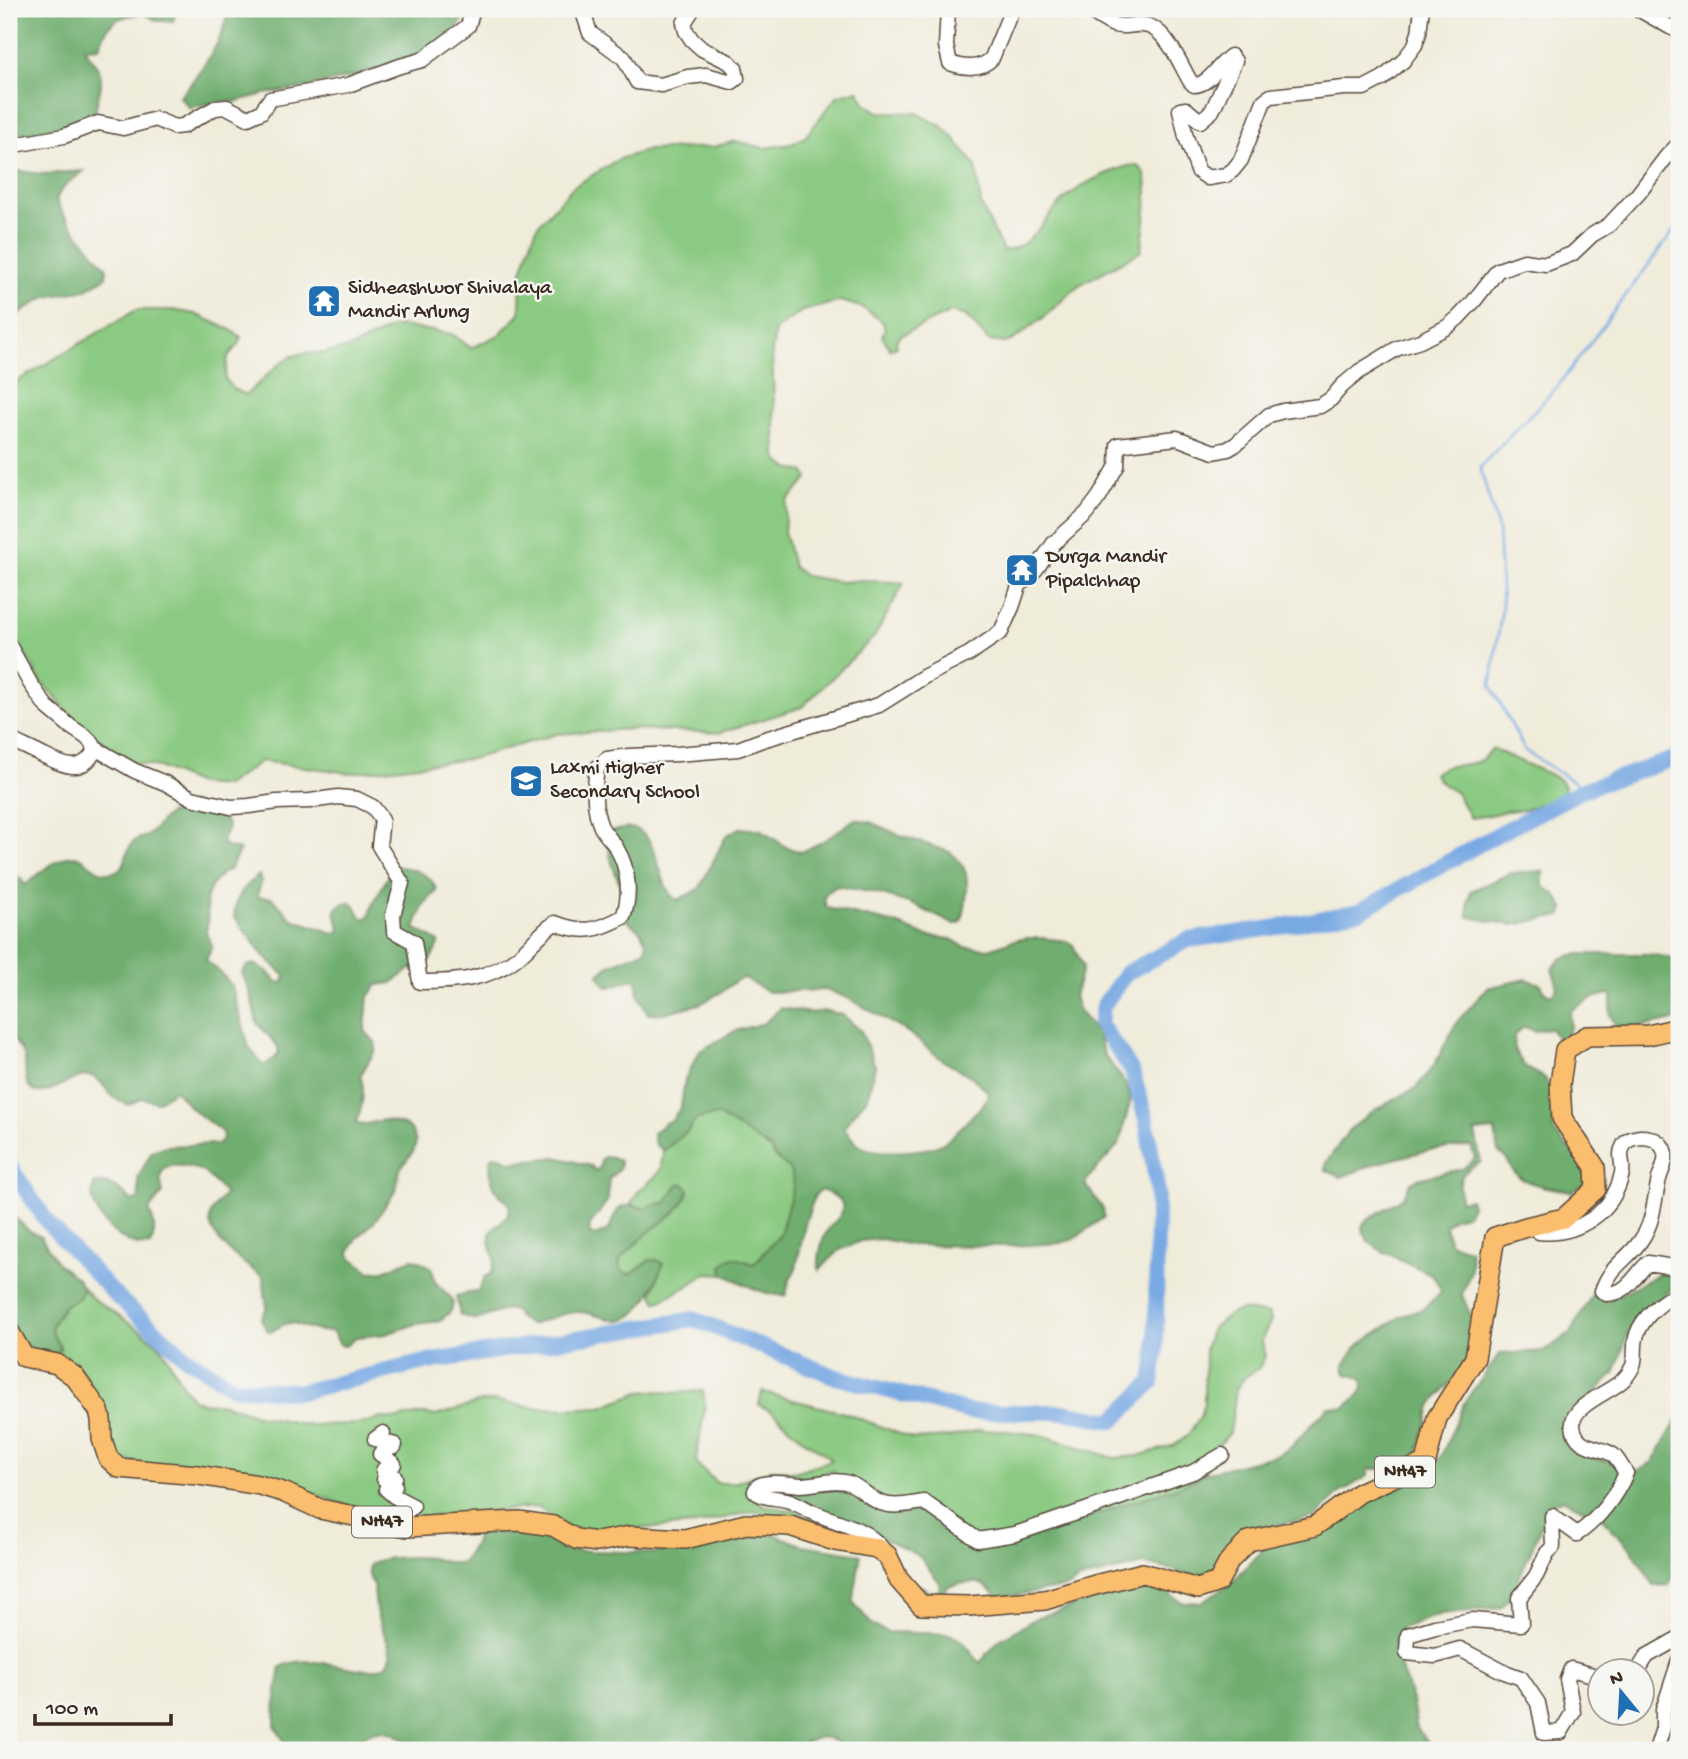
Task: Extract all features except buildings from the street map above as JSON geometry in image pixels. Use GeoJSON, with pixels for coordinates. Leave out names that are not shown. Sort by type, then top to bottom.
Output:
{"type":"FeatureCollection","features":[{"type":"Feature","properties":{"kind":"highway","name":"NH47"},"geometry":{"type":"LineString","coordinates":[[9,1331],[24,1357],[57,1364],[75,1377],[99,1411],[102,1419],[102,1439],[108,1458],[119,1468],[198,1475],[259,1485],[283,1492],[320,1509],[407,1527],[519,1521],[552,1526],[576,1539],[597,1542],[630,1536],[685,1539],[746,1524],[790,1526],[835,1541],[876,1548],[887,1555],[899,1580],[921,1605],[970,1606],[1045,1600],[1143,1573],[1198,1588],[1218,1582],[1230,1560],[1249,1541],[1315,1525],[1359,1493],[1426,1462],[1437,1418],[1475,1358],[1495,1237],[1564,1218],[1596,1189],[1595,1167],[1562,1118],[1560,1084],[1565,1050],[1587,1036],[1648,1035],[1679,1028]]}},
{"type":"Feature","properties":{"kind":"street"},"geometry":{"type":"LineString","coordinates":[[9,146],[64,136],[98,123],[122,128],[156,119],[174,127],[183,126],[215,108],[227,107],[248,118],[261,112],[270,99],[348,85],[422,60],[468,26],[473,9]]}},
{"type":"Feature","properties":{"kind":"street"},"geometry":{"type":"LineString","coordinates":[[582,9],[590,33],[624,58],[637,82],[661,85],[706,75],[732,82],[737,78],[735,68],[729,62],[702,50],[686,31],[684,23],[693,9]]}},
{"type":"Feature","properties":{"kind":"street"},"geometry":{"type":"LineString","coordinates":[[948,9],[948,54],[950,63],[959,67],[988,63],[1012,9]]}},
{"type":"Feature","properties":{"kind":"street"},"geometry":{"type":"LineString","coordinates":[[1086,9],[1114,25],[1145,24],[1157,31],[1168,42],[1194,85],[1200,85],[1231,56],[1235,61],[1212,111],[1200,121],[1186,108],[1180,110],[1198,171],[1208,178],[1226,175],[1241,160],[1265,101],[1271,96],[1364,88],[1383,78],[1403,61],[1415,44],[1422,9]]}},
{"type":"Feature","properties":{"kind":"street"},"geometry":{"type":"LineString","coordinates":[[1638,9],[1679,30]]}},
{"type":"Feature","properties":{"kind":"street"},"geometry":{"type":"LineString","coordinates":[[93,747],[191,798],[231,807],[338,797],[357,799],[373,807],[382,819],[379,846],[402,883],[393,915],[394,931],[414,942],[420,982],[443,982],[494,973],[519,956],[555,923],[570,929],[590,931],[623,917],[628,904],[624,864],[617,848],[602,830],[596,813],[594,792],[597,768],[607,759],[738,749],[879,705],[925,676],[969,654],[1001,632],[1019,586],[1036,569],[1054,542],[1087,513],[1099,497],[1117,466],[1118,445],[1177,438],[1214,452],[1235,445],[1269,415],[1320,406],[1360,371],[1398,348],[1420,341],[1447,327],[1474,301],[1498,270],[1524,261],[1546,264],[1572,254],[1592,235],[1609,225],[1679,144]]}},
{"type":"Feature","properties":{"kind":"street"},"geometry":{"type":"LineString","coordinates":[[9,645],[46,706],[86,737],[93,744],[94,752],[89,761],[82,765],[62,766],[9,739]]}},
{"type":"Feature","properties":{"kind":"street"},"geometry":{"type":"LineString","coordinates":[[1532,1226],[1539,1232],[1550,1233],[1574,1227],[1600,1214],[1610,1203],[1618,1187],[1623,1170],[1620,1154],[1623,1145],[1627,1140],[1636,1138],[1656,1140],[1665,1152],[1665,1160],[1652,1217],[1641,1241],[1618,1263],[1602,1291],[1612,1294],[1623,1290],[1648,1263],[1679,1268]]}},
{"type":"Feature","properties":{"kind":"street"},"geometry":{"type":"LineString","coordinates":[[1586,1673],[1571,1669],[1567,1679],[1573,1712],[1561,1732],[1544,1733],[1538,1703],[1521,1678],[1460,1649],[1435,1656],[1407,1653],[1408,1635],[1472,1620],[1521,1624],[1520,1598],[1553,1547],[1552,1516],[1577,1534],[1586,1528],[1619,1490],[1626,1473],[1614,1456],[1584,1445],[1572,1423],[1576,1412],[1623,1380],[1635,1362],[1637,1333],[1661,1303],[1679,1294]]}},
{"type":"Feature","properties":{"kind":"street"},"geometry":{"type":"LineString","coordinates":[[373,1520],[381,1515],[405,1513],[413,1506],[386,1489],[396,1486],[384,1479],[395,1477],[383,1471],[394,1464],[380,1454],[395,1445],[375,1439],[383,1433]]}},
{"type":"Feature","properties":{"kind":"street"},"geometry":{"type":"LineString","coordinates":[[887,1555],[876,1540],[848,1525],[790,1501],[759,1495],[755,1490],[765,1484],[848,1483],[865,1491],[879,1503],[898,1506],[924,1502],[978,1540],[1015,1534],[1097,1506],[1193,1472],[1222,1455]]}},
{"type":"Feature","properties":{"kind":"street"},"geometry":{"type":"LineString","coordinates":[[1646,1658],[1679,1638]]}},
{"type":"Feature","properties":{"kind":"street"},"geometry":{"type":"LineString","coordinates":[[1656,1750],[1664,1728],[1663,1710],[1679,1661]]}},
{"type":"Feature","properties":{"kind":"green space"},"geometry":{"type":"Polygon","coordinates":[[[9,9],[177,9],[173,21],[158,21],[143,13],[119,19],[106,31],[99,47],[84,48],[101,76],[95,112],[87,120],[67,128],[9,134],[9,9]]]}},
{"type":"Feature","properties":{"kind":"green space"},"geometry":{"type":"Polygon","coordinates":[[[227,9],[466,9],[453,34],[414,57],[309,87],[190,108],[180,97],[217,44],[227,9]]]}},
{"type":"Feature","properties":{"kind":"green space"},"geometry":{"type":"Polygon","coordinates":[[[858,90],[866,104],[878,112],[917,113],[943,127],[953,137],[976,166],[981,205],[1003,251],[1014,249],[1031,238],[1059,204],[1079,188],[1098,177],[1125,167],[1141,168],[1146,177],[1146,210],[1141,251],[1079,285],[1044,317],[1005,343],[989,341],[966,316],[951,312],[901,335],[896,340],[897,347],[890,349],[882,336],[885,329],[883,322],[863,308],[841,301],[802,311],[775,330],[772,352],[776,455],[784,465],[805,472],[808,479],[787,501],[784,531],[793,567],[805,576],[842,582],[863,580],[904,583],[875,636],[802,707],[719,733],[631,729],[557,734],[471,759],[350,773],[261,761],[226,786],[198,784],[159,767],[130,762],[82,727],[42,683],[9,628],[9,386],[136,310],[173,310],[195,314],[241,337],[239,344],[228,356],[225,378],[233,389],[246,395],[290,357],[353,347],[393,327],[452,334],[471,348],[499,335],[520,313],[521,275],[532,239],[538,225],[573,187],[619,159],[648,150],[713,147],[736,141],[764,148],[792,144],[805,137],[837,96],[858,90]]]}},
{"type":"Feature","properties":{"kind":"green space"},"geometry":{"type":"Polygon","coordinates":[[[9,170],[43,174],[84,171],[61,190],[57,198],[58,204],[69,223],[107,269],[106,277],[85,290],[47,297],[9,321],[9,170]]]}},
{"type":"Feature","properties":{"kind":"green space"},"geometry":{"type":"Polygon","coordinates":[[[1493,749],[1551,775],[1561,781],[1565,791],[1556,798],[1524,810],[1470,818],[1457,794],[1434,774],[1444,767],[1479,761],[1493,749]]]}},
{"type":"Feature","properties":{"kind":"green space"},"geometry":{"type":"Polygon","coordinates":[[[191,803],[225,821],[228,827],[222,841],[226,847],[240,850],[229,870],[222,873],[212,885],[206,899],[206,932],[212,946],[206,960],[232,987],[249,1047],[263,1066],[279,1052],[277,1045],[257,1023],[242,973],[247,966],[254,964],[267,971],[276,982],[283,983],[285,976],[263,955],[235,918],[237,900],[249,883],[259,875],[261,882],[257,897],[272,898],[292,919],[334,933],[341,930],[336,912],[343,904],[349,902],[355,906],[362,919],[369,917],[374,902],[394,866],[420,872],[430,879],[437,891],[424,904],[415,928],[439,942],[435,952],[427,964],[411,969],[392,983],[377,985],[368,998],[365,1031],[375,1042],[376,1049],[360,1076],[362,1100],[355,1123],[362,1125],[383,1120],[404,1125],[411,1129],[416,1142],[414,1150],[400,1169],[396,1190],[349,1252],[352,1258],[370,1272],[384,1271],[411,1259],[432,1268],[435,1282],[451,1298],[453,1304],[451,1311],[440,1321],[416,1324],[386,1334],[356,1337],[343,1346],[332,1331],[317,1331],[293,1323],[271,1332],[266,1329],[261,1319],[267,1308],[263,1277],[221,1243],[211,1225],[212,1211],[225,1194],[204,1172],[183,1166],[169,1166],[162,1171],[163,1193],[149,1210],[154,1227],[150,1245],[128,1242],[117,1235],[99,1216],[94,1204],[92,1193],[95,1183],[111,1185],[132,1201],[139,1200],[138,1178],[152,1151],[166,1146],[218,1144],[223,1139],[222,1132],[191,1108],[175,1090],[157,1102],[142,1098],[129,1105],[114,1098],[95,1077],[79,1077],[42,1092],[35,1092],[28,1084],[24,1056],[9,1033],[9,872],[21,879],[25,885],[65,857],[77,856],[95,869],[114,872],[122,867],[133,842],[151,833],[168,815],[192,807],[191,803]]]}},
{"type":"Feature","properties":{"kind":"green space"},"geometry":{"type":"Polygon","coordinates":[[[855,819],[950,852],[962,866],[966,876],[962,919],[960,923],[953,924],[912,904],[876,893],[837,886],[825,894],[827,908],[896,924],[926,936],[951,939],[965,947],[989,949],[1027,938],[1066,941],[1073,945],[1083,967],[1074,996],[1079,1011],[1098,1034],[1104,1055],[1127,1085],[1131,1099],[1119,1144],[1085,1184],[1103,1209],[1104,1217],[1074,1239],[1060,1243],[1010,1246],[912,1245],[882,1239],[860,1241],[840,1250],[819,1270],[823,1240],[828,1229],[839,1217],[843,1206],[839,1199],[821,1190],[815,1195],[805,1224],[796,1268],[786,1295],[771,1294],[724,1274],[722,1267],[733,1257],[754,1264],[780,1235],[794,1184],[790,1170],[774,1156],[771,1149],[717,1115],[696,1119],[688,1131],[664,1150],[654,1142],[653,1133],[672,1120],[681,1107],[685,1079],[700,1051],[735,1031],[764,1023],[781,1008],[810,1013],[827,1011],[843,1015],[861,1031],[875,1066],[868,1096],[844,1127],[857,1144],[875,1150],[925,1149],[943,1143],[983,1105],[987,1091],[971,1076],[945,1062],[909,1033],[850,999],[827,990],[768,992],[744,978],[700,1004],[648,1014],[638,994],[637,980],[607,987],[598,975],[609,965],[644,951],[647,944],[640,931],[623,917],[618,908],[624,894],[610,856],[608,832],[630,828],[641,832],[654,850],[666,886],[678,900],[699,889],[726,836],[739,828],[761,830],[786,847],[801,852],[822,842],[855,819]]]}},
{"type":"Feature","properties":{"kind":"green space"},"geometry":{"type":"Polygon","coordinates":[[[1543,871],[1543,886],[1556,895],[1564,908],[1562,915],[1513,925],[1468,917],[1471,891],[1511,873],[1543,871]]]}},
{"type":"Feature","properties":{"kind":"green space"},"geometry":{"type":"Polygon","coordinates":[[[1577,954],[1647,954],[1679,959],[1679,1013],[1675,1020],[1618,1031],[1610,1014],[1611,995],[1607,994],[1592,998],[1570,1011],[1571,1025],[1564,1043],[1558,1041],[1550,1028],[1535,1031],[1525,1027],[1514,1037],[1515,1051],[1525,1067],[1545,1078],[1550,1088],[1554,1132],[1584,1166],[1585,1184],[1572,1192],[1526,1181],[1515,1173],[1507,1159],[1498,1152],[1495,1130],[1475,1132],[1481,1162],[1464,1173],[1460,1187],[1460,1201],[1470,1199],[1472,1206],[1466,1215],[1453,1218],[1445,1225],[1449,1243],[1470,1249],[1471,1269],[1462,1295],[1475,1326],[1464,1367],[1432,1404],[1417,1455],[1389,1469],[1368,1469],[1368,1476],[1341,1492],[1314,1517],[1245,1532],[1235,1538],[1217,1572],[1198,1582],[1174,1570],[1144,1564],[1078,1580],[1071,1586],[999,1598],[982,1584],[970,1582],[948,1586],[940,1601],[925,1600],[912,1587],[922,1586],[932,1595],[939,1591],[940,1583],[919,1556],[786,1493],[836,1489],[884,1510],[929,1510],[977,1545],[992,1549],[1185,1484],[1205,1473],[1278,1455],[1291,1447],[1328,1407],[1344,1408],[1362,1391],[1362,1378],[1346,1374],[1344,1366],[1356,1347],[1400,1317],[1423,1309],[1441,1292],[1431,1274],[1380,1250],[1368,1241],[1362,1228],[1364,1222],[1404,1197],[1410,1183],[1417,1179],[1462,1169],[1475,1159],[1471,1146],[1429,1150],[1378,1163],[1341,1177],[1325,1170],[1326,1163],[1349,1130],[1375,1110],[1416,1088],[1435,1064],[1456,1023],[1487,988],[1526,979],[1541,984],[1544,991],[1550,995],[1556,991],[1557,983],[1552,969],[1562,958],[1577,954]]]}},
{"type":"Feature","properties":{"kind":"green space"},"geometry":{"type":"Polygon","coordinates":[[[717,1115],[771,1149],[774,1156],[790,1170],[794,1184],[780,1235],[754,1264],[722,1267],[724,1274],[707,1273],[657,1302],[652,1293],[663,1264],[650,1260],[631,1274],[624,1273],[619,1266],[620,1259],[678,1209],[689,1190],[684,1184],[666,1203],[651,1205],[645,1209],[631,1204],[637,1193],[658,1174],[663,1150],[688,1131],[695,1119],[717,1115]]]}},
{"type":"Feature","properties":{"kind":"green space"},"geometry":{"type":"Polygon","coordinates":[[[498,1156],[512,1162],[556,1157],[591,1166],[596,1171],[600,1167],[601,1159],[611,1157],[620,1162],[619,1169],[609,1179],[608,1200],[590,1225],[589,1233],[595,1236],[609,1230],[614,1216],[621,1208],[630,1206],[645,1209],[651,1205],[666,1203],[677,1185],[684,1184],[689,1190],[679,1207],[620,1259],[619,1266],[624,1273],[631,1274],[650,1260],[663,1264],[646,1300],[633,1315],[616,1320],[573,1312],[530,1325],[518,1317],[515,1311],[507,1309],[476,1320],[460,1315],[456,1296],[478,1291],[485,1277],[491,1274],[494,1259],[490,1235],[508,1214],[509,1203],[495,1189],[491,1177],[491,1157],[498,1156]]]}},
{"type":"Feature","properties":{"kind":"green space"},"geometry":{"type":"Polygon","coordinates":[[[9,1212],[28,1230],[41,1237],[58,1264],[77,1279],[83,1288],[79,1298],[64,1306],[51,1327],[60,1346],[60,1350],[54,1354],[34,1353],[9,1328],[9,1212]]]}},
{"type":"Feature","properties":{"kind":"green space"},"geometry":{"type":"Polygon","coordinates":[[[1659,1274],[1674,1274],[1671,1289],[1629,1331],[1614,1374],[1562,1427],[1566,1442],[1578,1452],[1638,1471],[1652,1463],[1679,1417],[1679,1565],[1669,1585],[1654,1586],[1632,1550],[1601,1517],[1562,1499],[1550,1505],[1511,1598],[1500,1608],[1441,1614],[1402,1628],[1395,1641],[1397,1657],[1412,1700],[1417,1729],[1435,1750],[844,1750],[831,1739],[819,1738],[793,1750],[416,1750],[397,1735],[379,1731],[363,1738],[360,1750],[289,1750],[275,1725],[281,1667],[293,1662],[308,1661],[367,1670],[378,1669],[390,1660],[368,1574],[370,1564],[383,1559],[411,1557],[462,1563],[476,1537],[471,1531],[550,1535],[560,1550],[652,1553],[774,1534],[802,1545],[861,1554],[853,1602],[873,1626],[887,1632],[949,1634],[963,1641],[980,1663],[998,1641],[1038,1617],[1141,1585],[1157,1587],[1184,1603],[1201,1602],[1230,1584],[1271,1542],[1323,1533],[1372,1497],[1414,1478],[1440,1459],[1464,1403],[1500,1354],[1545,1351],[1570,1333],[1593,1293],[1607,1301],[1659,1274]]]}},
{"type":"Feature","properties":{"kind":"green space"},"geometry":{"type":"Polygon","coordinates":[[[83,1288],[92,1298],[162,1348],[184,1388],[194,1400],[225,1404],[256,1415],[309,1425],[358,1424],[382,1418],[397,1419],[420,1414],[435,1416],[481,1402],[497,1401],[561,1409],[601,1407],[640,1392],[703,1391],[705,1405],[696,1461],[717,1483],[734,1483],[773,1469],[795,1472],[831,1460],[777,1416],[759,1405],[762,1392],[848,1414],[913,1439],[950,1437],[979,1430],[1008,1431],[1041,1435],[1114,1458],[1138,1456],[1175,1445],[1187,1436],[1200,1417],[1204,1403],[1205,1349],[1212,1328],[1230,1314],[1243,1310],[1269,1314],[1271,1321],[1262,1342],[1265,1356],[1262,1363],[1245,1377],[1236,1389],[1230,1433],[1218,1446],[1205,1473],[1185,1484],[992,1549],[884,1510],[836,1489],[833,1470],[810,1477],[768,1477],[749,1486],[746,1493],[765,1506],[795,1511],[825,1525],[804,1524],[753,1511],[695,1525],[584,1532],[570,1529],[538,1507],[413,1518],[356,1509],[296,1487],[118,1460],[54,1354],[60,1346],[51,1327],[64,1306],[79,1298],[83,1288]]]}},
{"type":"Feature","properties":{"kind":"waterway"},"geometry":{"type":"LineString","coordinates":[[1585,789],[1525,751],[1491,685],[1502,608],[1498,529],[1480,467],[1558,386],[1679,224]]}},
{"type":"Feature","properties":{"kind":"waterway"},"geometry":{"type":"LineString","coordinates":[[9,1165],[48,1223],[118,1298],[187,1358],[233,1387],[300,1392],[421,1363],[694,1319],[836,1377],[970,1412],[1064,1412],[1113,1421],[1152,1382],[1156,1354],[1157,1187],[1146,1119],[1132,1071],[1100,1024],[1103,1006],[1126,973],[1188,940],[1272,928],[1360,911],[1585,789],[1679,757]]}},
{"type":"Feature","properties":{"kind":"place","name":"Sidheashwor Shivalaya Mandir Arlung"},"geometry":{"type":"Point","coordinates":[324,301]}},
{"type":"Feature","properties":{"kind":"place","name":"Durga Mandir Pipalchhap"},"geometry":{"type":"Point","coordinates":[1022,570]}},
{"type":"Feature","properties":{"kind":"place","name":"Laxmi Higher Secondary School"},"geometry":{"type":"Point","coordinates":[526,781]}}]}
